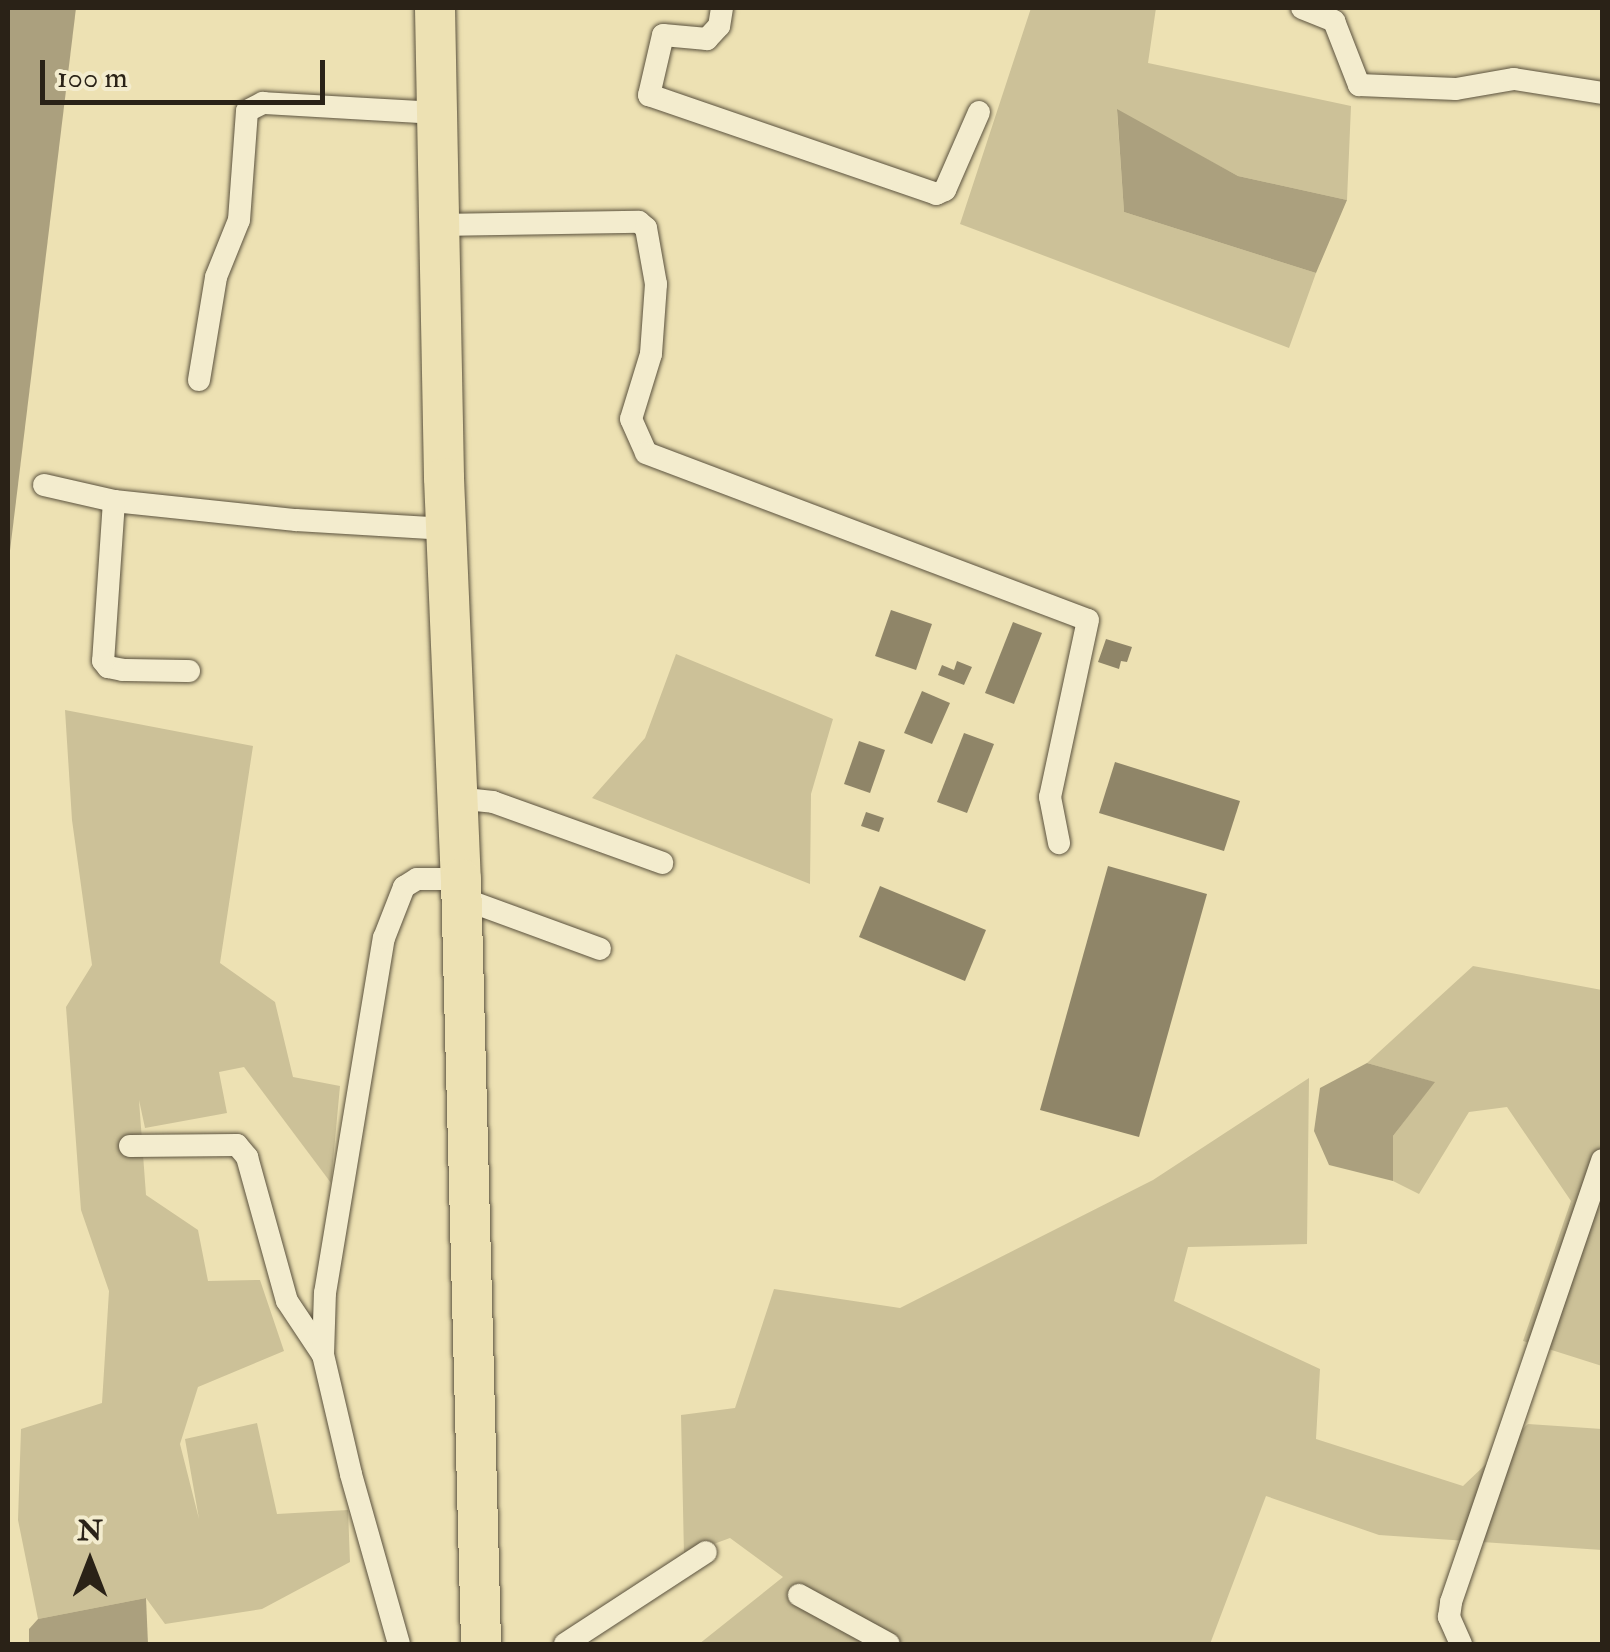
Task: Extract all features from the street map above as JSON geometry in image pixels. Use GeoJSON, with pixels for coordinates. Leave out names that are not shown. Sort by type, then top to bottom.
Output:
{"type":"FeatureCollection","features":[{"type":"Feature","properties":{"kind":"highway"},"geometry":{"type":"LineString","coordinates":[[435,8],[446,529],[461,888],[480,1644]]}},
{"type":"Feature","properties":{"kind":"street"},"geometry":{"type":"LineString","coordinates":[[722,8],[719,26],[707,39],[663,35],[648,94],[936,194],[945,190],[979,112]]}},
{"type":"Feature","properties":{"kind":"street"},"geometry":{"type":"LineString","coordinates":[[1302,8],[1334,21],[1358,84],[1456,89],[1514,79],[1602,93]]}},
{"type":"Feature","properties":{"kind":"street"},"geometry":{"type":"LineString","coordinates":[[200,380],[216,277],[232,247],[239,220],[247,111],[263,103],[436,113]]}},
{"type":"Feature","properties":{"kind":"street"},"geometry":{"type":"LineString","coordinates":[[438,224],[639,222],[649,238],[656,284],[651,354],[631,419],[646,453],[1088,620],[1050,798],[1059,843]]}},
{"type":"Feature","properties":{"kind":"street"},"geometry":{"type":"LineString","coordinates":[[44,485],[114,502],[296,520],[446,529]]}},
{"type":"Feature","properties":{"kind":"street"},"geometry":{"type":"LineString","coordinates":[[114,502],[103,661],[108,667],[123,670],[189,672]]}},
{"type":"Feature","properties":{"kind":"street"},"geometry":{"type":"LineString","coordinates":[[456,798],[493,802],[662,863]]}},
{"type":"Feature","properties":{"kind":"street"},"geometry":{"type":"LineString","coordinates":[[399,1644],[323,1355],[325,1293],[384,938],[404,887],[417,880],[461,888],[600,949]]}},
{"type":"Feature","properties":{"kind":"street"},"geometry":{"type":"LineString","coordinates":[[130,1146],[237,1144],[247,1157],[287,1301],[323,1355]]}},
{"type":"Feature","properties":{"kind":"street"},"geometry":{"type":"LineString","coordinates":[[1461,1644],[1449,1617],[1451,1602],[1602,1160]]}},
{"type":"Feature","properties":{"kind":"street"},"geometry":{"type":"LineString","coordinates":[[565,1644],[706,1552]]}},
{"type":"Feature","properties":{"kind":"street"},"geometry":{"type":"LineString","coordinates":[[799,1594],[889,1644]]}},
{"type":"Feature","properties":{"kind":"shaded area"},"geometry":{"type":"Polygon","coordinates":[[[8,8],[76,8],[8,567],[8,8]]]}},
{"type":"Feature","properties":{"kind":"shaded area"},"geometry":{"type":"Polygon","coordinates":[[[1031,8],[1156,8],[1148,63],[1351,106],[1347,200],[1238,176],[1117,111],[1124,212],[1316,273],[1289,348],[960,224],[1031,8]]]}},
{"type":"Feature","properties":{"kind":"shaded area"},"geometry":{"type":"Polygon","coordinates":[[[1117,109],[1238,176],[1347,200],[1316,273],[1124,212],[1117,109]]]}},
{"type":"Feature","properties":{"kind":"shaded area"},"geometry":{"type":"Polygon","coordinates":[[[676,654],[833,719],[811,794],[810,884],[592,798],[645,738],[676,654]]]}},
{"type":"Feature","properties":{"kind":"shaded area"},"geometry":{"type":"Polygon","coordinates":[[[65,710],[253,746],[220,963],[275,1002],[293,1077],[340,1086],[331,1183],[244,1067],[219,1072],[227,1113],[145,1128],[139,1100],[146,1195],[198,1230],[208,1281],[260,1280],[284,1351],[198,1387],[180,1444],[199,1519],[185,1439],[257,1423],[277,1514],[348,1510],[350,1562],[262,1609],[165,1624],[146,1598],[38,1619],[18,1520],[21,1429],[102,1403],[109,1291],[81,1210],[66,1007],[92,965],[72,820],[65,710]]]}},
{"type":"Feature","properties":{"kind":"shaded area"},"geometry":{"type":"Polygon","coordinates":[[[1473,966],[1602,990],[1602,1366],[1523,1341],[1571,1201],[1507,1107],[1469,1112],[1419,1194],[1393,1181],[1393,1136],[1434,1082],[1367,1063],[1473,966]]]}},
{"type":"Feature","properties":{"kind":"shaded area"},"geometry":{"type":"Polygon","coordinates":[[[1367,1063],[1435,1082],[1393,1136],[1393,1181],[1329,1165],[1314,1131],[1320,1088],[1367,1063]]]}},
{"type":"Feature","properties":{"kind":"shaded area"},"geometry":{"type":"Polygon","coordinates":[[[1309,1078],[1307,1244],[1188,1247],[1174,1301],[1320,1369],[1316,1439],[1463,1486],[1528,1424],[1602,1429],[1602,1550],[1379,1535],[1266,1496],[1210,1644],[699,1644],[783,1577],[730,1538],[684,1555],[681,1415],[735,1408],[774,1289],[900,1308],[1153,1180],[1309,1078]]]}},
{"type":"Feature","properties":{"kind":"shaded area"},"geometry":{"type":"Polygon","coordinates":[[[146,1598],[148,1644],[29,1644],[29,1629],[38,1619],[146,1598]]]}},
{"type":"Feature","properties":{"kind":"building"},"geometry":{"type":"Polygon","coordinates":[[[891,610],[932,624],[916,670],[875,656],[891,610]]]}},
{"type":"Feature","properties":{"kind":"building"},"geometry":{"type":"Polygon","coordinates":[[[1013,622],[1042,633],[1014,704],[985,693],[1013,622]]]}},
{"type":"Feature","properties":{"kind":"building"},"geometry":{"type":"Polygon","coordinates":[[[1106,639],[1132,647],[1127,662],[1121,661],[1119,669],[1098,662],[1106,639]]]}},
{"type":"Feature","properties":{"kind":"building"},"geometry":{"type":"Polygon","coordinates":[[[957,661],[972,667],[964,685],[938,675],[942,665],[954,670],[957,661]]]}},
{"type":"Feature","properties":{"kind":"building"},"geometry":{"type":"Polygon","coordinates":[[[922,691],[950,703],[932,744],[904,733],[922,691]]]}},
{"type":"Feature","properties":{"kind":"building"},"geometry":{"type":"Polygon","coordinates":[[[964,733],[994,744],[967,813],[937,802],[964,733]]]}},
{"type":"Feature","properties":{"kind":"building"},"geometry":{"type":"Polygon","coordinates":[[[859,741],[885,750],[870,793],[844,784],[859,741]]]}},
{"type":"Feature","properties":{"kind":"building"},"geometry":{"type":"Polygon","coordinates":[[[1115,762],[1240,801],[1224,851],[1099,813],[1115,762]]]}},
{"type":"Feature","properties":{"kind":"building"},"geometry":{"type":"Polygon","coordinates":[[[866,812],[884,818],[879,832],[861,826],[866,812]]]}},
{"type":"Feature","properties":{"kind":"building"},"geometry":{"type":"Polygon","coordinates":[[[1108,866],[1207,894],[1139,1137],[1040,1110],[1108,866]]]}},
{"type":"Feature","properties":{"kind":"building"},"geometry":{"type":"Polygon","coordinates":[[[880,886],[986,930],[965,981],[859,937],[880,886]]]}}]}
